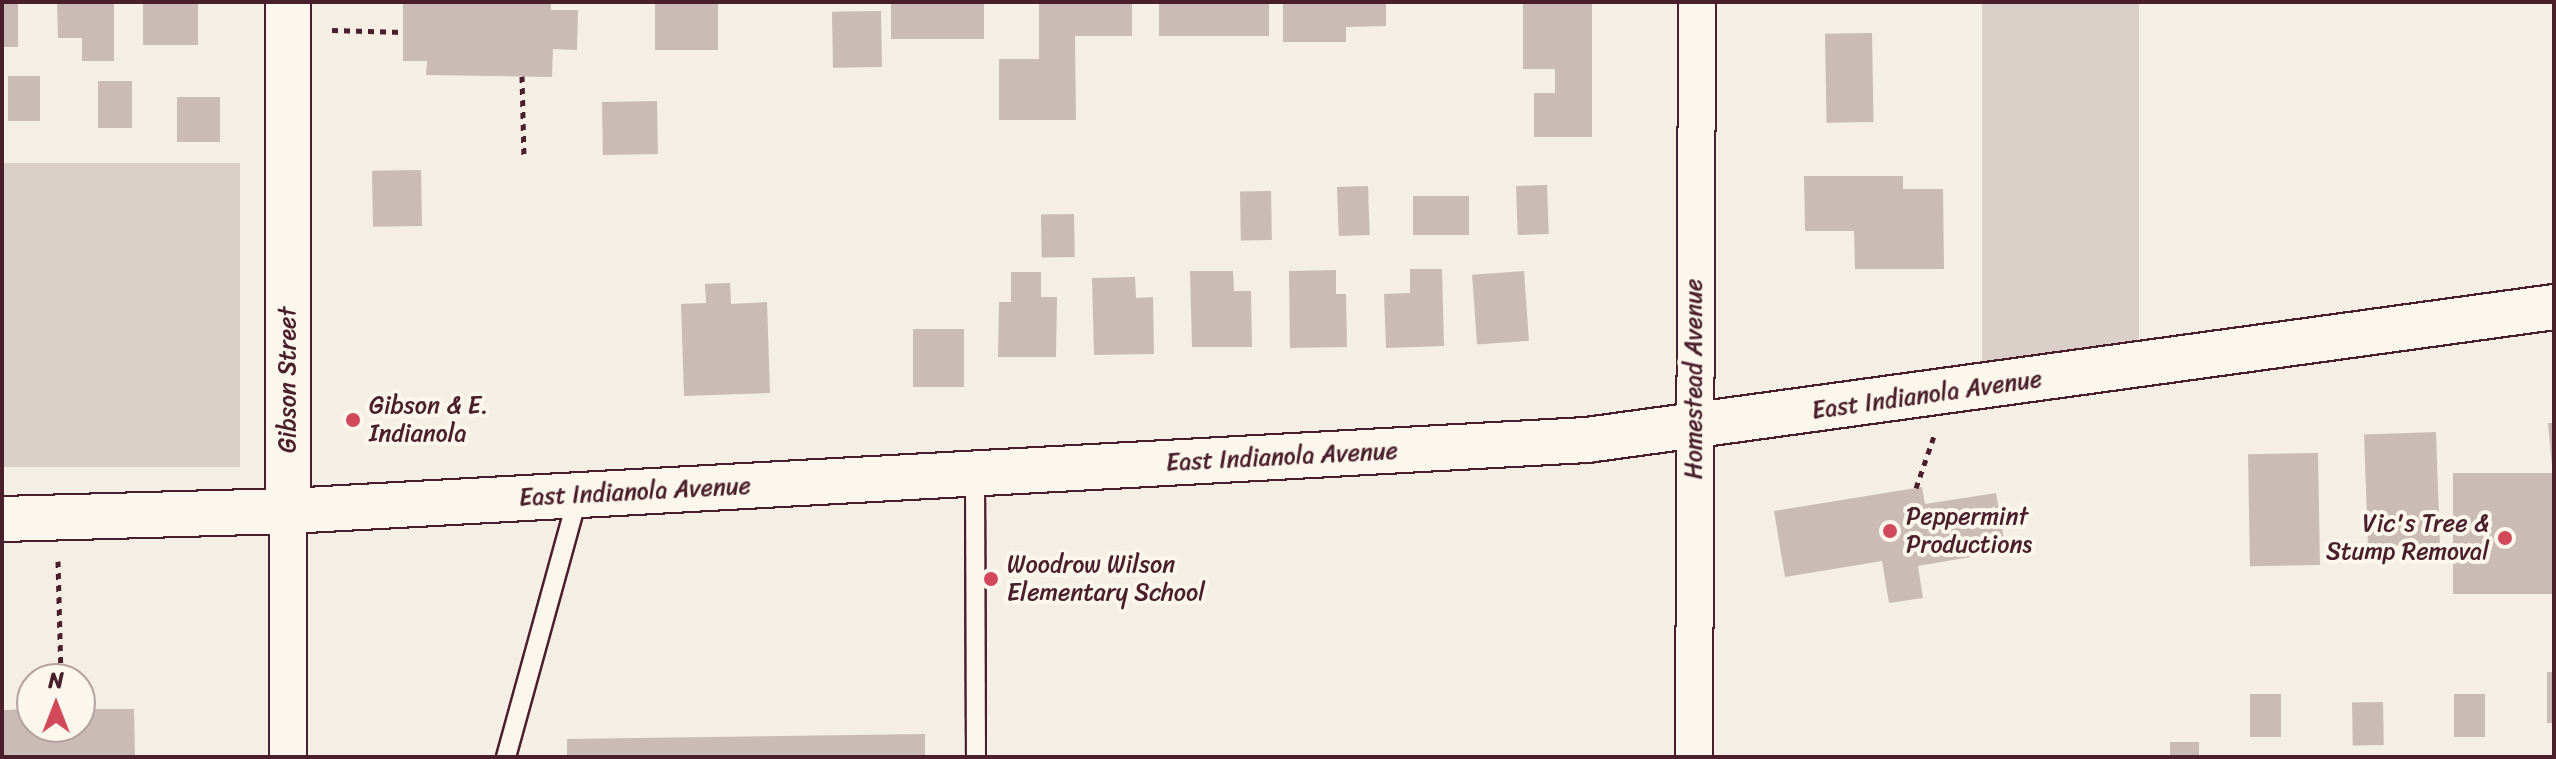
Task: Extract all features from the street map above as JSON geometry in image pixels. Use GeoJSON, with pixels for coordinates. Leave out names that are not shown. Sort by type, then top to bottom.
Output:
{"type":"FeatureCollection","features":[{"type":"Feature","properties":{"kind":"street","name":"Gibson Street"},"geometry":{"type":"LineString","coordinates":[[288,2],[288,757]]}},
{"type":"Feature","properties":{"kind":"street","name":"Homestead Avenue"},"geometry":{"type":"LineString","coordinates":[[1694,757],[1697,2]]}},
{"type":"Feature","properties":{"kind":"street","name":"East Indianola Avenue"},"geometry":{"type":"LineString","coordinates":[[2,519],[288,511],[1587,440],[1693,428],[2554,307]]}},
{"type":"Feature","properties":{"kind":"lane"},"geometry":{"type":"LineString","coordinates":[[975,473],[976,757]]}},
{"type":"Feature","properties":{"kind":"lane"},"geometry":{"type":"LineString","coordinates":[[506,757],[578,495]]}},
{"type":"Feature","properties":{"kind":"path"},"geometry":{"type":"LineString","coordinates":[[327,30],[403,32]]}},
{"type":"Feature","properties":{"kind":"path"},"geometry":{"type":"LineString","coordinates":[[522,76],[524,157]]}},
{"type":"Feature","properties":{"kind":"path"},"geometry":{"type":"LineString","coordinates":[[1916,488],[1934,436]]}},
{"type":"Feature","properties":{"kind":"path"},"geometry":{"type":"LineString","coordinates":[[58,561],[61,663]]}},
{"type":"Feature","properties":{"kind":"shaded area"},"geometry":{"type":"Polygon","coordinates":[[[1982,2],[2139,2],[2139,386],[1982,386],[1982,2]]]}},
{"type":"Feature","properties":{"kind":"shaded area"},"geometry":{"type":"Polygon","coordinates":[[[2,163],[240,163],[240,467],[2,467],[2,163]]]}},
{"type":"Feature","properties":{"kind":"building"},"geometry":{"type":"Polygon","coordinates":[[[2,2],[18,2],[18,47],[2,47],[2,2]]]}},
{"type":"Feature","properties":{"kind":"building"},"geometry":{"type":"Polygon","coordinates":[[[57,2],[114,2],[114,61],[82,61],[82,38],[58,38],[57,2]]]}},
{"type":"Feature","properties":{"kind":"building"},"geometry":{"type":"Polygon","coordinates":[[[143,2],[198,2],[198,45],[143,45],[143,2]]]}},
{"type":"Feature","properties":{"kind":"building"},"geometry":{"type":"Polygon","coordinates":[[[403,2],[551,2],[551,10],[578,10],[577,50],[553,49],[552,77],[426,75],[427,61],[403,61],[403,2]]]}},
{"type":"Feature","properties":{"kind":"building"},"geometry":{"type":"Polygon","coordinates":[[[655,2],[718,2],[718,50],[655,50],[655,2]]]}},
{"type":"Feature","properties":{"kind":"building"},"geometry":{"type":"Polygon","coordinates":[[[891,2],[984,2],[984,39],[891,39],[891,2]]]}},
{"type":"Feature","properties":{"kind":"building"},"geometry":{"type":"Polygon","coordinates":[[[1039,2],[1132,2],[1132,36],[1075,36],[1076,120],[999,120],[999,59],[1039,59],[1039,2]]]}},
{"type":"Feature","properties":{"kind":"building"},"geometry":{"type":"Polygon","coordinates":[[[1159,2],[1269,2],[1269,36],[1159,36],[1159,2]]]}},
{"type":"Feature","properties":{"kind":"building"},"geometry":{"type":"Polygon","coordinates":[[[1283,2],[1386,2],[1386,26],[1346,27],[1346,42],[1283,42],[1283,2]]]}},
{"type":"Feature","properties":{"kind":"building"},"geometry":{"type":"Polygon","coordinates":[[[1523,2],[1592,2],[1592,137],[1534,137],[1534,93],[1555,93],[1555,69],[1523,69],[1523,2]]]}},
{"type":"Feature","properties":{"kind":"building"},"geometry":{"type":"Polygon","coordinates":[[[881,11],[882,67],[833,68],[832,12],[881,11]]]}},
{"type":"Feature","properties":{"kind":"building"},"geometry":{"type":"Polygon","coordinates":[[[1872,33],[1874,122],[1827,123],[1825,34],[1872,33]]]}},
{"type":"Feature","properties":{"kind":"building"},"geometry":{"type":"Polygon","coordinates":[[[8,76],[40,76],[40,121],[8,121],[8,76]]]}},
{"type":"Feature","properties":{"kind":"building"},"geometry":{"type":"Polygon","coordinates":[[[98,81],[132,81],[132,128],[98,128],[98,81]]]}},
{"type":"Feature","properties":{"kind":"building"},"geometry":{"type":"Polygon","coordinates":[[[177,97],[220,97],[220,142],[177,142],[177,97]]]}},
{"type":"Feature","properties":{"kind":"building"},"geometry":{"type":"Polygon","coordinates":[[[657,101],[658,154],[603,155],[602,102],[657,101]]]}},
{"type":"Feature","properties":{"kind":"building"},"geometry":{"type":"Polygon","coordinates":[[[421,170],[422,226],[373,227],[372,171],[421,170]]]}},
{"type":"Feature","properties":{"kind":"building"},"geometry":{"type":"Polygon","coordinates":[[[1804,176],[1903,176],[1903,189],[1943,189],[1944,269],[1855,269],[1854,231],[1805,231],[1804,176]]]}},
{"type":"Feature","properties":{"kind":"building"},"geometry":{"type":"Polygon","coordinates":[[[1547,185],[1549,234],[1518,235],[1516,186],[1547,185]]]}},
{"type":"Feature","properties":{"kind":"building"},"geometry":{"type":"Polygon","coordinates":[[[1368,186],[1370,235],[1339,236],[1337,187],[1368,186]]]}},
{"type":"Feature","properties":{"kind":"building"},"geometry":{"type":"Polygon","coordinates":[[[1271,191],[1272,240],[1241,241],[1240,192],[1271,191]]]}},
{"type":"Feature","properties":{"kind":"building"},"geometry":{"type":"Polygon","coordinates":[[[1413,196],[1469,196],[1469,235],[1413,235],[1413,196]]]}},
{"type":"Feature","properties":{"kind":"building"},"geometry":{"type":"Polygon","coordinates":[[[1074,214],[1075,257],[1042,258],[1041,215],[1074,214]]]}},
{"type":"Feature","properties":{"kind":"building"},"geometry":{"type":"Polygon","coordinates":[[[1410,269],[1442,269],[1444,346],[1386,348],[1384,294],[1410,293],[1410,269]]]}},
{"type":"Feature","properties":{"kind":"building"},"geometry":{"type":"Polygon","coordinates":[[[1336,270],[1336,294],[1346,294],[1347,347],[1290,348],[1289,271],[1336,270]]]}},
{"type":"Feature","properties":{"kind":"building"},"geometry":{"type":"Polygon","coordinates":[[[1190,271],[1233,271],[1234,291],[1251,291],[1252,347],[1192,347],[1190,271]]]}},
{"type":"Feature","properties":{"kind":"building"},"geometry":{"type":"Polygon","coordinates":[[[1524,271],[1529,341],[1477,344],[1472,275],[1524,271]]]}},
{"type":"Feature","properties":{"kind":"building"},"geometry":{"type":"Polygon","coordinates":[[[1011,272],[1041,272],[1041,297],[1057,297],[1056,357],[998,357],[999,302],[1011,302],[1011,272]]]}},
{"type":"Feature","properties":{"kind":"building"},"geometry":{"type":"Polygon","coordinates":[[[1135,277],[1136,298],[1153,297],[1154,354],[1094,355],[1092,278],[1135,277]]]}},
{"type":"Feature","properties":{"kind":"building"},"geometry":{"type":"Polygon","coordinates":[[[730,283],[731,304],[767,302],[770,393],[684,396],[681,304],[706,303],[705,284],[730,283]]]}},
{"type":"Feature","properties":{"kind":"building"},"geometry":{"type":"Polygon","coordinates":[[[913,329],[964,329],[964,387],[913,387],[913,329]]]}},
{"type":"Feature","properties":{"kind":"building"},"geometry":{"type":"Polygon","coordinates":[[[2548,423],[2554,423],[2554,466],[2552,466],[2548,423]]]}},
{"type":"Feature","properties":{"kind":"building"},"geometry":{"type":"Polygon","coordinates":[[[2436,432],[2440,544],[2368,546],[2364,435],[2436,432]]]}},
{"type":"Feature","properties":{"kind":"building"},"geometry":{"type":"Polygon","coordinates":[[[2318,453],[2320,565],[2250,566],[2248,454],[2318,453]]]}},
{"type":"Feature","properties":{"kind":"building","name":"Vic's Tree & Stump Removal"},"geometry":{"type":"Polygon","coordinates":[[[2453,473],[2554,473],[2554,594],[2453,594],[2453,473]]]}},
{"type":"Feature","properties":{"kind":"building","name":"Peppermint Productions"},"geometry":{"type":"Polygon","coordinates":[[[1922,487],[1925,504],[1996,493],[2006,551],[1918,566],[1923,598],[1889,603],[1882,561],[1785,577],[1774,511],[1922,487]]]}},
{"type":"Feature","properties":{"kind":"building"},"geometry":{"type":"Polygon","coordinates":[[[2547,672],[2554,672],[2554,723],[2547,723],[2547,672]]]}},
{"type":"Feature","properties":{"kind":"building"},"geometry":{"type":"Polygon","coordinates":[[[2250,694],[2281,694],[2281,737],[2250,737],[2250,694]]]}},
{"type":"Feature","properties":{"kind":"building"},"geometry":{"type":"Polygon","coordinates":[[[2454,694],[2485,694],[2485,737],[2454,737],[2454,694]]]}},
{"type":"Feature","properties":{"kind":"building"},"geometry":{"type":"Polygon","coordinates":[[[2383,702],[2384,745],[2353,746],[2352,703],[2383,702]]]}},
{"type":"Feature","properties":{"kind":"building"},"geometry":{"type":"Polygon","coordinates":[[[96,709],[134,709],[135,757],[2,757],[2,710],[16,710],[16,743],[96,743],[96,709]]]}},
{"type":"Feature","properties":{"kind":"building"},"geometry":{"type":"Polygon","coordinates":[[[925,734],[925,757],[567,757],[567,739],[925,734]]]}},
{"type":"Feature","properties":{"kind":"building"},"geometry":{"type":"Polygon","coordinates":[[[2170,742],[2199,742],[2199,757],[2170,757],[2170,742]]]}},
{"type":"Feature","properties":{"kind":"place","name":"Gibson & E. Indianola"},"geometry":{"type":"Point","coordinates":[353,420]}},
{"type":"Feature","properties":{"kind":"place","name":"Peppermint Productions"},"geometry":{"type":"Point","coordinates":[1890,531]}},
{"type":"Feature","properties":{"kind":"place","name":"Vic's Tree & Stump Removal"},"geometry":{"type":"Point","coordinates":[2505,538]}},
{"type":"Feature","properties":{"kind":"place","name":"Woodrow Wilson Elementary School"},"geometry":{"type":"Point","coordinates":[991,579]}}]}
